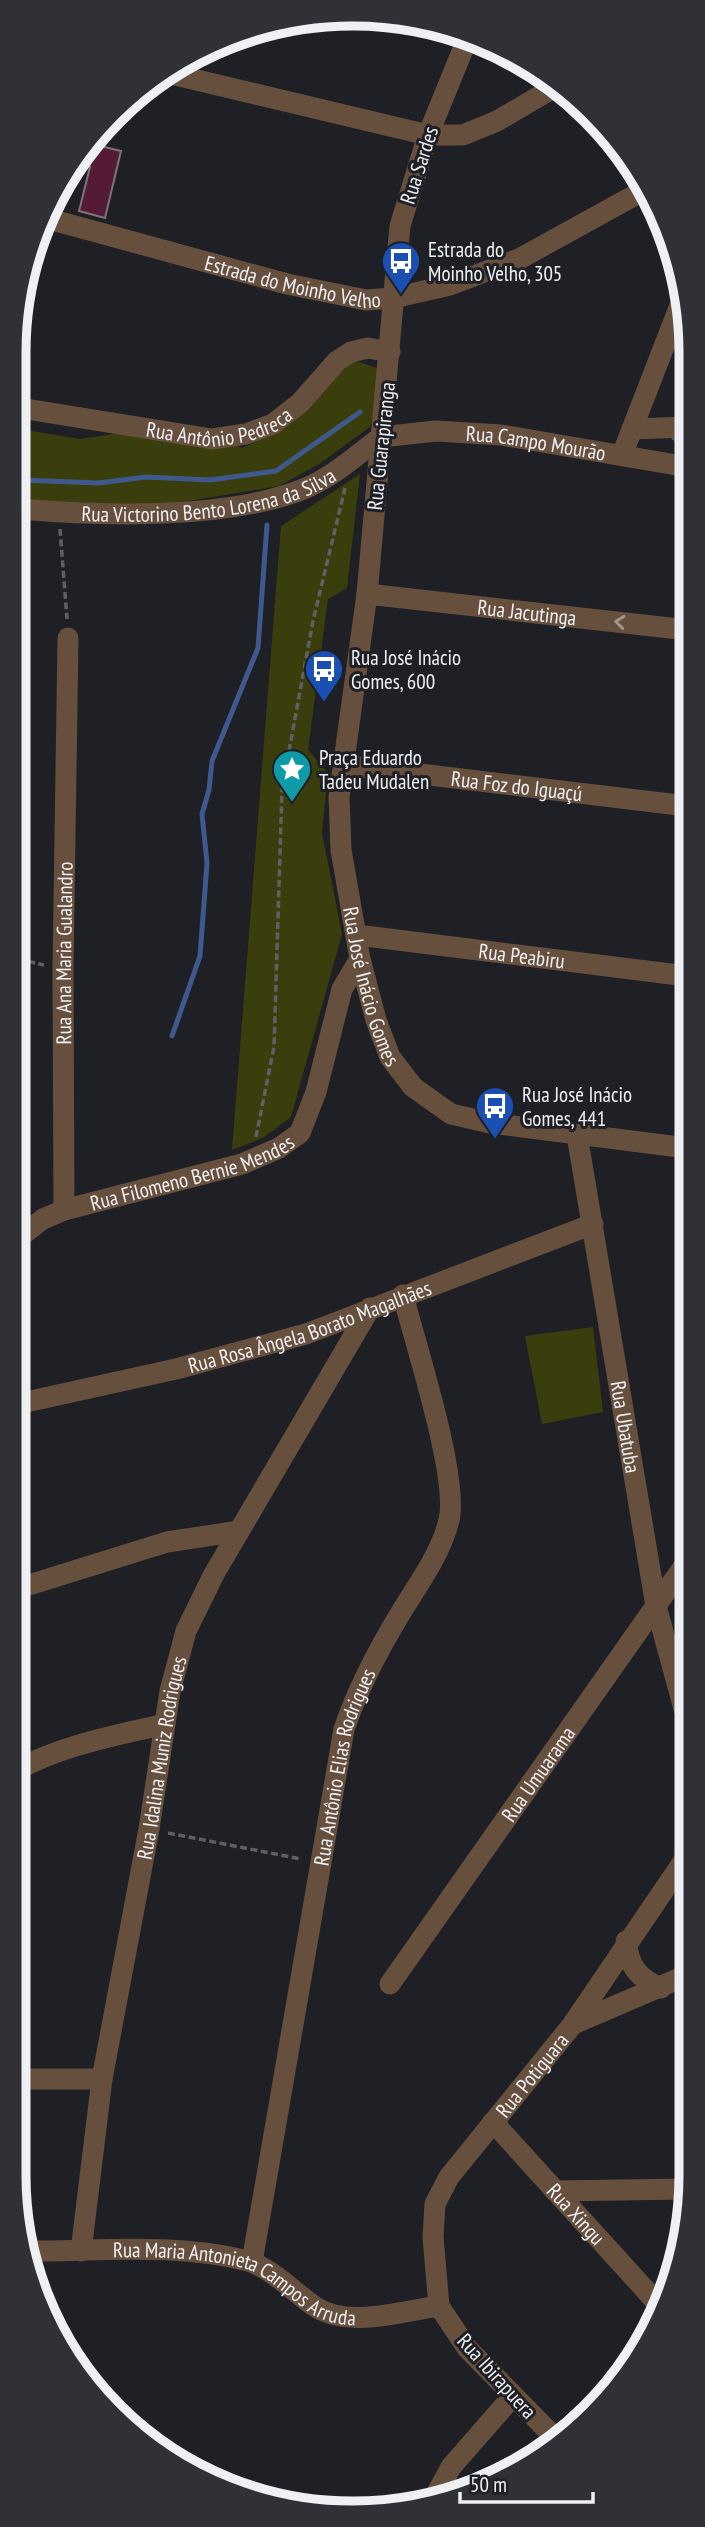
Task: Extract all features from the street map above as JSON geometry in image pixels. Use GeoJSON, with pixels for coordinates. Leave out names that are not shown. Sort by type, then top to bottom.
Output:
{"type":"FeatureCollection","features":[{"type":"Feature","properties":{"kind":"street","name":"Rua Sardes"},"geometry":{"type":"LineString","coordinates":[[393,298],[400,226],[428,135],[464,46]]}},
{"type":"Feature","properties":{"kind":"street"},"geometry":{"type":"LineString","coordinates":[[179,76],[428,135],[463,135],[497,121],[548,91]]}},
{"type":"Feature","properties":{"kind":"street","name":"Estrada do Moinho Velho"},"geometry":{"type":"LineString","coordinates":[[54,220],[286,284],[366,300],[393,298],[450,285],[522,258],[637,194]]}},
{"type":"Feature","properties":{"kind":"street","name":"Rua Guarapiranga"},"geometry":{"type":"LineString","coordinates":[[367,594],[393,298]]}},
{"type":"Feature","properties":{"kind":"street"},"geometry":{"type":"LineString","coordinates":[[622,455],[676,315]]}},
{"type":"Feature","properties":{"kind":"street","name":"Rua Antônio Pedreca"},"geometry":{"type":"LineString","coordinates":[[26,409],[212,439],[273,425],[300,403],[337,361],[351,352],[368,348],[390,352]]}},
{"type":"Feature","properties":{"kind":"street"},"geometry":{"type":"LineString","coordinates":[[632,429],[679,427]]}},
{"type":"Feature","properties":{"kind":"street","name":"Rua Campo Mourão"},"geometry":{"type":"LineString","coordinates":[[381,437],[436,431],[501,435],[679,465]]}},
{"type":"Feature","properties":{"kind":"street","name":"Rua Victorino Bento Lorena da Silva"},"geometry":{"type":"LineString","coordinates":[[26,510],[59,513],[144,513],[216,508],[307,488],[381,437]]}},
{"type":"Feature","properties":{"kind":"street","name":"Rua Jacutinga"},"geometry":{"type":"LineString","coordinates":[[367,594],[679,629]]}},
{"type":"Feature","properties":{"kind":"street","name":"Rua José Inácio Gomes"},"geometry":{"type":"LineString","coordinates":[[367,594],[346,765],[339,797],[341,850],[360,959],[376,1020],[390,1057],[414,1087],[451,1115],[577,1135],[679,1147]]}},
{"type":"Feature","properties":{"kind":"street","name":"Rua Ana Maria Gualandro"},"geometry":{"type":"LineString","coordinates":[[64,1209],[63,969],[68,638]]}},
{"type":"Feature","properties":{"kind":"street","name":"Rua Foz do Iguaçú"},"geometry":{"type":"LineString","coordinates":[[346,765],[679,805]]}},
{"type":"Feature","properties":{"kind":"street","name":"Rua Peabiru"},"geometry":{"type":"LineString","coordinates":[[357,935],[679,975]]}},
{"type":"Feature","properties":{"kind":"street","name":"Rua Filomeno Bernie Mendes"},"geometry":{"type":"LineString","coordinates":[[64,1209],[189,1180],[252,1160],[279,1149],[300,1133],[316,1092],[342,989],[360,959]]}},
{"type":"Feature","properties":{"kind":"street","name":"Rua Ubatuba"},"geometry":{"type":"LineString","coordinates":[[577,1135],[656,1606],[679,1693]]}},
{"type":"Feature","properties":{"kind":"street"},"geometry":{"type":"LineString","coordinates":[[26,1232],[43,1219],[64,1209]]}},
{"type":"Feature","properties":{"kind":"street","name":"Rua Rosa Ângela Borato Magalhães"},"geometry":{"type":"LineString","coordinates":[[26,1402],[202,1362],[306,1334],[593,1224]]}},
{"type":"Feature","properties":{"kind":"street","name":"Rua Antônio Elias Rodrigues"},"geometry":{"type":"LineString","coordinates":[[252,2262],[344,1730],[358,1687],[440,1545],[450,1517],[450,1490],[435,1419],[403,1295]]}},
{"type":"Feature","properties":{"kind":"street","name":"Rua Idalina Muniz Rodrigues"},"geometry":{"type":"LineString","coordinates":[[81,2251],[102,2079],[149,1829],[165,1724],[186,1631],[239,1531],[370,1308]]}},
{"type":"Feature","properties":{"kind":"street"},"geometry":{"type":"LineString","coordinates":[[26,1586],[167,1542],[239,1531]]}},
{"type":"Feature","properties":{"kind":"street","name":"Rua Umuarama"},"geometry":{"type":"LineString","coordinates":[[390,1984],[679,1573]]}},
{"type":"Feature","properties":{"kind":"street"},"geometry":{"type":"LineString","coordinates":[[26,1765],[83,1742],[165,1724]]}},
{"type":"Feature","properties":{"kind":"street","name":"Rua Potiguara"},"geometry":{"type":"LineString","coordinates":[[439,2306],[433,2237],[435,2204],[449,2176],[573,2024],[626,1941],[679,1866]]}},
{"type":"Feature","properties":{"kind":"street"},"geometry":{"type":"LineString","coordinates":[[626,1941],[630,1965],[648,1982],[661,1988]]}},
{"type":"Feature","properties":{"kind":"street"},"geometry":{"type":"LineString","coordinates":[[573,2024],[679,1979]]}},
{"type":"Feature","properties":{"kind":"street"},"geometry":{"type":"LineString","coordinates":[[26,2079],[102,2079]]}},
{"type":"Feature","properties":{"kind":"street","name":"Rua Xingu"},"geometry":{"type":"LineString","coordinates":[[493,2122],[654,2299]]}},
{"type":"Feature","properties":{"kind":"street"},"geometry":{"type":"LineString","coordinates":[[661,2188],[679,2178]]}},
{"type":"Feature","properties":{"kind":"street"},"geometry":{"type":"LineString","coordinates":[[555,2191],[678,2189]]}},
{"type":"Feature","properties":{"kind":"street","name":"Rua Maria Antonieta Campos Arruda"},"geometry":{"type":"LineString","coordinates":[[35,2251],[215,2254],[252,2262],[317,2308],[337,2315],[356,2317],[439,2306]]}},
{"type":"Feature","properties":{"kind":"street","name":"Rua Ibirapuera"},"geometry":{"type":"LineString","coordinates":[[439,2306],[467,2348],[550,2433]]}},
{"type":"Feature","properties":{"kind":"street"},"geometry":{"type":"LineString","coordinates":[[439,2489],[451,2467],[513,2396]]}},
{"type":"Feature","properties":{"kind":"path"},"geometry":{"type":"LineString","coordinates":[[252,1160],[274,1047],[282,789],[313,621],[349,461]]}},
{"type":"Feature","properties":{"kind":"path"},"geometry":{"type":"LineString","coordinates":[[59,513],[68,638]]}},
{"type":"Feature","properties":{"kind":"path"},"geometry":{"type":"LineString","coordinates":[[26,961],[63,969]]}},
{"type":"Feature","properties":{"kind":"path"},"geometry":{"type":"LineString","coordinates":[[149,1829],[321,1863]]}},
{"type":"Feature","properties":{"kind":"green space"},"geometry":{"type":"Polygon","coordinates":[[[356,361],[380,369],[378,400],[370,427],[319,464],[279,486],[164,505],[26,501],[26,430],[80,439],[127,432],[230,442],[242,448],[286,428],[337,368],[356,361]]]}},
{"type":"Feature","properties":{"kind":"green space","name":"Praça Eduardo Tadeu Mudalen"},"geometry":{"type":"Polygon","coordinates":[[[360,474],[347,588],[328,599],[308,750],[328,773],[322,833],[342,934],[291,1117],[263,1138],[232,1150],[281,526],[360,474]]]}},
{"type":"Feature","properties":{"kind":"green space"},"geometry":{"type":"Polygon","coordinates":[[[593,1327],[603,1412],[542,1424],[525,1336],[593,1327]]]}},
{"type":"Feature","properties":{"kind":"building"},"geometry":{"type":"Polygon","coordinates":[[[100,146],[121,151],[105,218],[79,211],[90,167],[85,166],[100,146]]]}},
{"type":"Feature","properties":{"kind":"waterway"},"geometry":{"type":"LineString","coordinates":[[26,480],[99,483],[146,477],[210,480],[276,471],[360,412]]}},
{"type":"Feature","properties":{"kind":"waterway"},"geometry":{"type":"LineString","coordinates":[[674,438],[679,439]]}},
{"type":"Feature","properties":{"kind":"waterway"},"geometry":{"type":"LineString","coordinates":[[172,1036],[200,956],[207,863],[202,814],[209,790],[212,761],[258,648],[267,525]]}},
{"type":"Feature","properties":{"kind":"place","name":"Estrada do Moinho Velho, 305"},"geometry":{"type":"Point","coordinates":[401,295]}},
{"type":"Feature","properties":{"kind":"place","name":"Rua José Inácio Gomes, 600"},"geometry":{"type":"Point","coordinates":[324,703]}},
{"type":"Feature","properties":{"kind":"place","name":"Praça Eduardo Tadeu Mudalen"},"geometry":{"type":"Point","coordinates":[292,803]}},
{"type":"Feature","properties":{"kind":"place","name":"Rua José Inácio Gomes, 441"},"geometry":{"type":"Point","coordinates":[495,1140]}}]}
